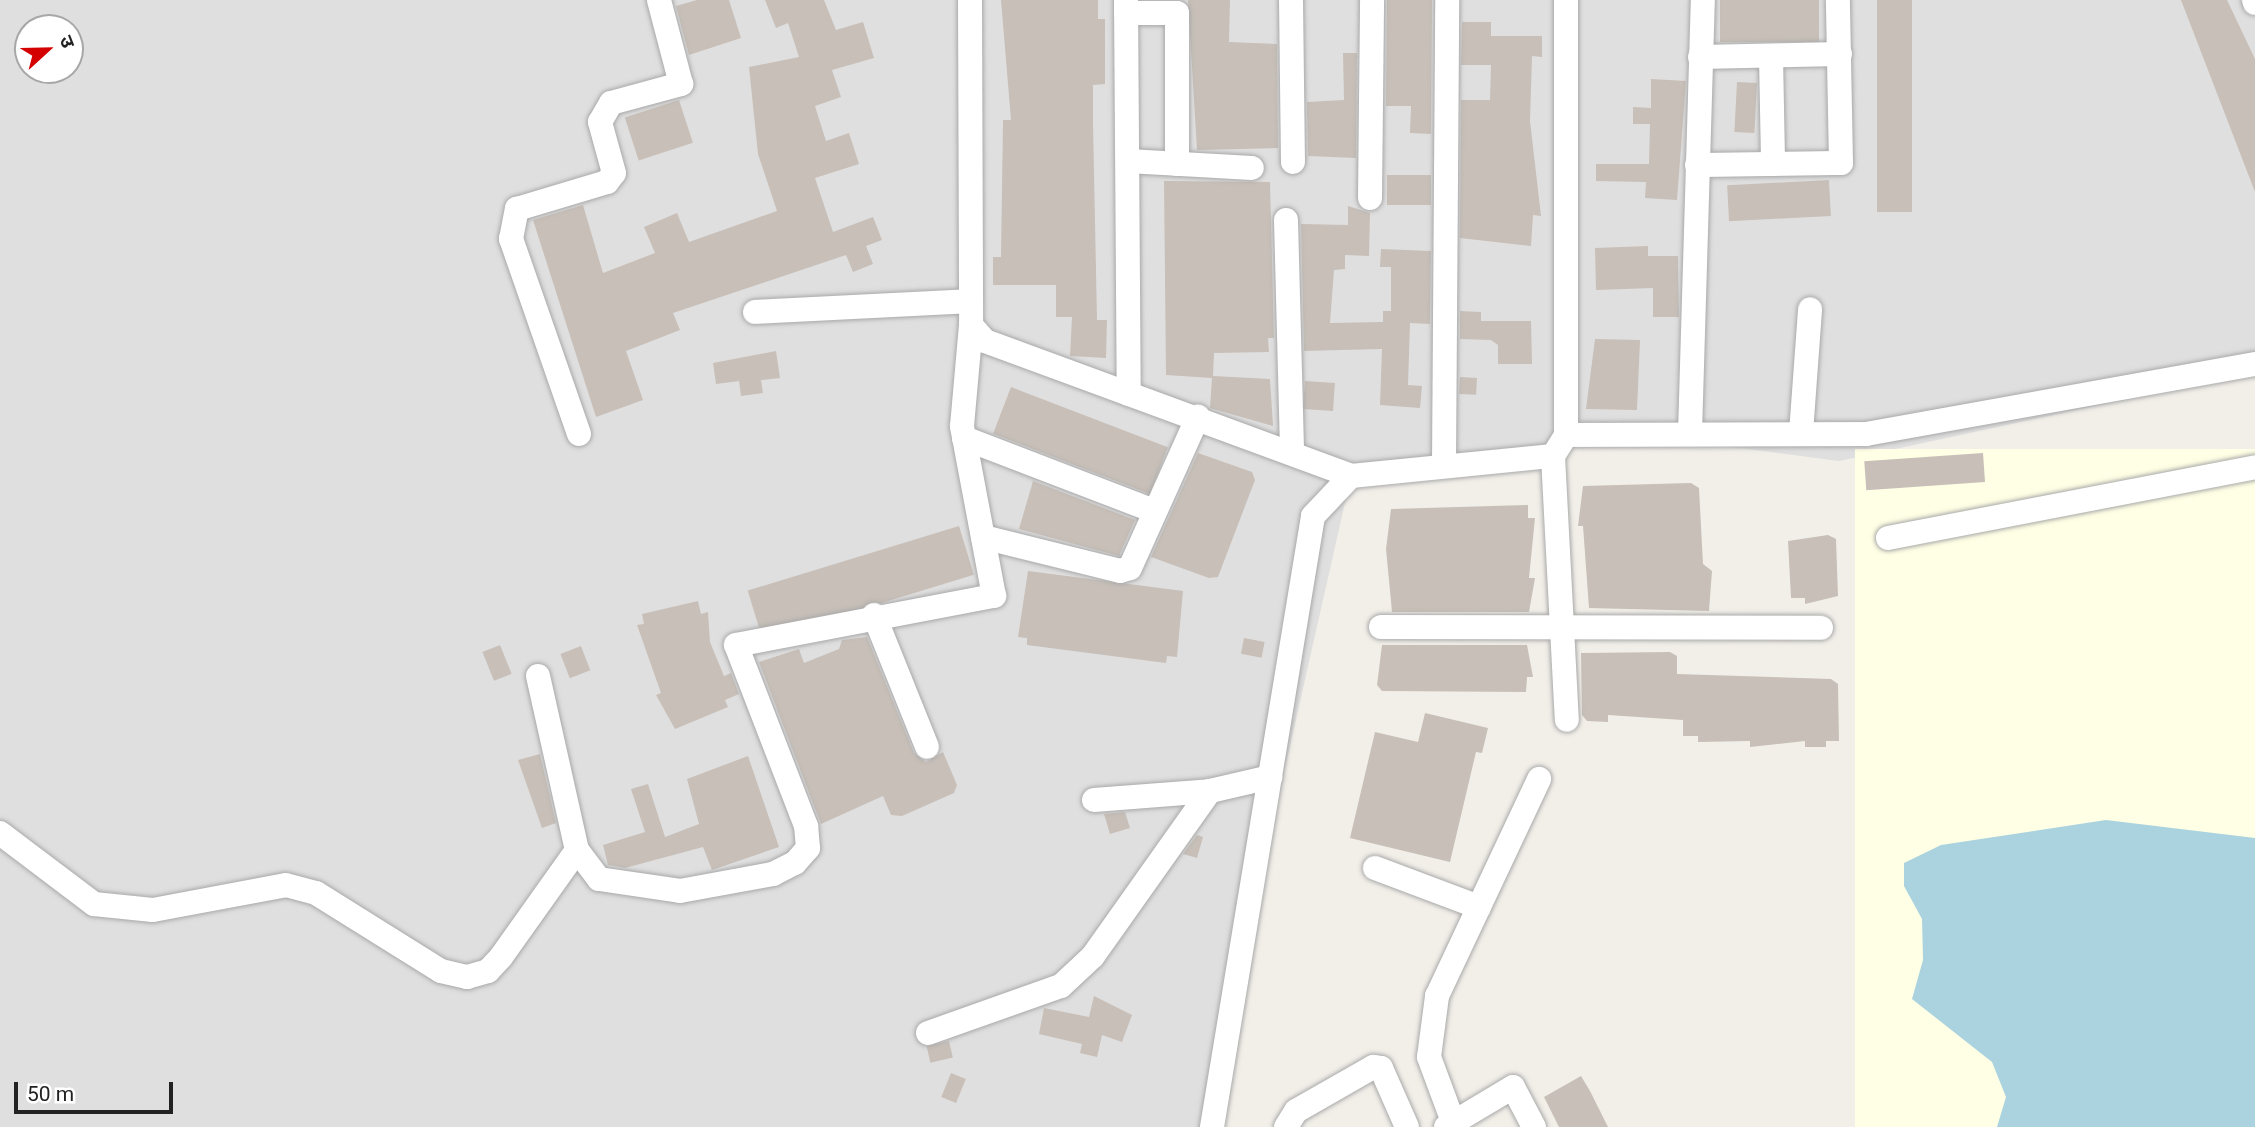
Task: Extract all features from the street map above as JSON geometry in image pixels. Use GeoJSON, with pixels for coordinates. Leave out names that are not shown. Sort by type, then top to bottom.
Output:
{"type":"FeatureCollection","features":[{"type":"Feature","properties":{"kind":"street"},"geometry":{"type":"LineString","coordinates":[[579,434],[513,229],[517,209],[607,183],[614,173],[600,122],[611,103],[681,84],[659,0]]}},
{"type":"Feature","properties":{"kind":"street"},"geometry":{"type":"LineString","coordinates":[[538,676],[577,850],[599,879],[680,891],[773,874],[795,863],[808,848],[806,826],[736,645],[874,615],[994,596],[964,438],[971,313],[970,0]]}},
{"type":"Feature","properties":{"kind":"street"},"geometry":{"type":"LineString","coordinates":[[1291,0],[1293,162]]}},
{"type":"Feature","properties":{"kind":"street"},"geometry":{"type":"LineString","coordinates":[[1370,198],[1372,0]]}},
{"type":"Feature","properties":{"kind":"street"},"geometry":{"type":"LineString","coordinates":[[1444,464],[1447,0]]}},
{"type":"Feature","properties":{"kind":"street"},"geometry":{"type":"LineString","coordinates":[[1566,0],[1566,435],[1553,456],[1567,720]]}},
{"type":"Feature","properties":{"kind":"street"},"geometry":{"type":"LineString","coordinates":[[1690,433],[1703,0]]}},
{"type":"Feature","properties":{"kind":"street"},"geometry":{"type":"LineString","coordinates":[[1697,164],[1841,163],[1838,0]]}},
{"type":"Feature","properties":{"kind":"street"},"geometry":{"type":"LineString","coordinates":[[1129,394],[1126,7],[1177,13],[1177,164]]}},
{"type":"Feature","properties":{"kind":"street"},"geometry":{"type":"LineString","coordinates":[[1700,57],[1840,54]]}},
{"type":"Feature","properties":{"kind":"street"},"geometry":{"type":"LineString","coordinates":[[1771,56],[1773,164]]}},
{"type":"Feature","properties":{"kind":"street"},"geometry":{"type":"LineString","coordinates":[[1128,161],[1251,168]]}},
{"type":"Feature","properties":{"kind":"street"},"geometry":{"type":"LineString","coordinates":[[1286,220],[1292,450]]}},
{"type":"Feature","properties":{"kind":"street"},"geometry":{"type":"LineString","coordinates":[[1801,433],[1810,309]]}},
{"type":"Feature","properties":{"kind":"street"},"geometry":{"type":"LineString","coordinates":[[755,312],[971,313]]}},
{"type":"Feature","properties":{"kind":"street"},"geometry":{"type":"LineString","coordinates":[[971,313],[985,341],[1292,450],[1350,476],[1444,464],[1553,456]]}},
{"type":"Feature","properties":{"kind":"street"},"geometry":{"type":"LineString","coordinates":[[1566,435],[1867,433],[2255,364]]}},
{"type":"Feature","properties":{"kind":"street"},"geometry":{"type":"LineString","coordinates":[[983,537],[1120,571],[1135,562],[1154,511],[1198,417]]}},
{"type":"Feature","properties":{"kind":"street"},"geometry":{"type":"LineString","coordinates":[[964,438],[1154,511]]}},
{"type":"Feature","properties":{"kind":"street"},"geometry":{"type":"LineString","coordinates":[[1888,538],[2255,467]]}},
{"type":"Feature","properties":{"kind":"street"},"geometry":{"type":"LineString","coordinates":[[1212,1127],[1313,516],[1350,476]]}},
{"type":"Feature","properties":{"kind":"street"},"geometry":{"type":"LineString","coordinates":[[874,615],[928,747]]}},
{"type":"Feature","properties":{"kind":"street"},"geometry":{"type":"LineString","coordinates":[[1381,627],[1821,628]]}},
{"type":"Feature","properties":{"kind":"street"},"geometry":{"type":"LineString","coordinates":[[1094,800],[1210,790],[1270,777]]}},
{"type":"Feature","properties":{"kind":"street"},"geometry":{"type":"LineString","coordinates":[[1534,1127],[1513,1087],[1452,1126],[1429,1057],[1437,996],[1539,779]]}},
{"type":"Feature","properties":{"kind":"street"},"geometry":{"type":"LineString","coordinates":[[928,1033],[1061,986],[1093,956],[1210,790]]}},
{"type":"Feature","properties":{"kind":"street"},"geometry":{"type":"LineString","coordinates":[[0,833],[94,904],[153,910],[286,885],[316,893],[441,971],[467,977],[488,971],[501,957],[577,850]]}},
{"type":"Feature","properties":{"kind":"street"},"geometry":{"type":"LineString","coordinates":[[1376,868],[1479,907]]}},
{"type":"Feature","properties":{"kind":"street"},"geometry":{"type":"LineString","coordinates":[[1286,1127],[1296,1111],[1373,1067],[1381,1068],[1407,1127]]}},
{"type":"Feature","properties":{"kind":"shaded area"},"geometry":{"type":"Polygon","coordinates":[[[0,0],[1558,0],[1553,456],[1351,476],[1204,1127],[0,1127],[0,0]]]}},
{"type":"Feature","properties":{"kind":"shaded area"},"geometry":{"type":"Polygon","coordinates":[[[1563,0],[2255,0],[2255,372],[1839,461],[1563,425],[1563,0]]]}},
{"type":"Feature","properties":{"kind":"shaded area"},"geometry":{"type":"Polygon","coordinates":[[[1855,449],[2255,449],[2255,1127],[1855,1127],[1855,449]]]}},
{"type":"Feature","properties":{"kind":"water"},"geometry":{"type":"Polygon","coordinates":[[[2106,820],[2255,838],[2255,1127],[1997,1127],[2006,1097],[1992,1062],[1912,999],[1923,960],[1922,919],[1904,886],[1904,863],[1941,845],[2106,820]]]}},
{"type":"Feature","properties":{"kind":"building"},"geometry":{"type":"Polygon","coordinates":[[[697,0],[729,0],[741,38],[689,55],[676,6],[697,0]]]}},
{"type":"Feature","properties":{"kind":"building"},"geometry":{"type":"Polygon","coordinates":[[[765,0],[824,0],[836,30],[863,22],[874,58],[832,70],[841,97],[815,106],[826,141],[849,133],[859,164],[815,178],[833,232],[873,217],[882,240],[866,246],[873,264],[853,272],[846,255],[673,313],[680,330],[626,351],[643,400],[596,417],[533,220],[583,205],[603,273],[655,253],[644,227],[677,213],[689,242],[777,211],[758,154],[749,67],[799,57],[788,23],[776,28],[765,0]]]}},
{"type":"Feature","properties":{"kind":"building"},"geometry":{"type":"Polygon","coordinates":[[[1001,0],[1098,0],[1098,19],[1105,19],[1105,84],[1093,85],[1093,123],[1097,320],[1107,320],[1106,358],[1070,356],[1072,317],[1056,317],[1056,285],[993,285],[993,257],[1001,257],[1003,120],[1011,120],[1001,0]]]}},
{"type":"Feature","properties":{"kind":"building"},"geometry":{"type":"Polygon","coordinates":[[[1188,0],[1230,0],[1229,42],[1277,44],[1278,148],[1197,150],[1188,0]]]}},
{"type":"Feature","properties":{"kind":"building"},"geometry":{"type":"Polygon","coordinates":[[[1387,0],[1432,0],[1431,134],[1410,133],[1411,106],[1386,106],[1387,0]]]}},
{"type":"Feature","properties":{"kind":"building"},"geometry":{"type":"Polygon","coordinates":[[[1720,0],[1819,0],[1819,42],[1720,42],[1720,0]]]}},
{"type":"Feature","properties":{"kind":"building"},"geometry":{"type":"Polygon","coordinates":[[[1877,0],[1912,0],[1912,212],[1877,212],[1877,0]]]}},
{"type":"Feature","properties":{"kind":"building"},"geometry":{"type":"Polygon","coordinates":[[[2181,0],[2227,0],[2255,59],[2255,192],[2181,0]]]}},
{"type":"Feature","properties":{"kind":"building"},"geometry":{"type":"Polygon","coordinates":[[[1462,22],[1491,22],[1491,36],[1542,36],[1542,57],[1532,56],[1530,121],[1541,216],[1533,215],[1531,246],[1460,238],[1461,100],[1490,100],[1491,65],[1461,65],[1462,22]]]}},
{"type":"Feature","properties":{"kind":"building"},"geometry":{"type":"Polygon","coordinates":[[[1343,53],[1357,53],[1356,158],[1308,156],[1307,102],[1344,100],[1343,53]]]}},
{"type":"Feature","properties":{"kind":"building"},"geometry":{"type":"Polygon","coordinates":[[[1651,79],[1686,81],[1677,200],[1645,198],[1646,182],[1596,181],[1596,164],[1649,164],[1650,124],[1633,124],[1633,107],[1651,108],[1651,79]]]}},
{"type":"Feature","properties":{"kind":"building"},"geometry":{"type":"Polygon","coordinates":[[[1737,82],[1757,83],[1754,133],[1734,132],[1737,82]]]}},
{"type":"Feature","properties":{"kind":"building"},"geometry":{"type":"Polygon","coordinates":[[[679,100],[693,143],[639,160],[625,118],[679,100]]]}},
{"type":"Feature","properties":{"kind":"building"},"geometry":{"type":"Polygon","coordinates":[[[1387,175],[1431,175],[1431,205],[1387,205],[1387,175]]]}},
{"type":"Feature","properties":{"kind":"building"},"geometry":{"type":"Polygon","coordinates":[[[1829,180],[1831,216],[1729,221],[1727,185],[1829,180]]]}},
{"type":"Feature","properties":{"kind":"building"},"geometry":{"type":"Polygon","coordinates":[[[1164,181],[1270,182],[1274,338],[1268,338],[1269,352],[1214,353],[1213,376],[1270,379],[1273,426],[1210,408],[1212,378],[1166,375],[1164,181]]]}},
{"type":"Feature","properties":{"kind":"building"},"geometry":{"type":"Polygon","coordinates":[[[1348,206],[1370,213],[1369,256],[1345,255],[1345,269],[1334,270],[1330,323],[1383,322],[1383,311],[1391,311],[1391,267],[1380,267],[1381,249],[1431,251],[1430,324],[1410,323],[1408,385],[1422,386],[1420,408],[1380,405],[1382,349],[1304,351],[1301,224],[1348,225],[1348,206]]]}},
{"type":"Feature","properties":{"kind":"building"},"geometry":{"type":"Polygon","coordinates":[[[1648,246],[1648,256],[1678,256],[1679,317],[1653,317],[1653,288],[1596,290],[1595,248],[1648,246]]]}},
{"type":"Feature","properties":{"kind":"building"},"geometry":{"type":"Polygon","coordinates":[[[1460,311],[1481,312],[1481,321],[1531,321],[1532,364],[1498,364],[1498,345],[1491,340],[1460,339],[1460,311]]]}},
{"type":"Feature","properties":{"kind":"building"},"geometry":{"type":"Polygon","coordinates":[[[1595,339],[1640,340],[1637,410],[1586,409],[1595,339]]]}},
{"type":"Feature","properties":{"kind":"building"},"geometry":{"type":"Polygon","coordinates":[[[776,351],[780,378],[761,380],[763,393],[741,396],[739,381],[716,384],[713,363],[776,351]]]}},
{"type":"Feature","properties":{"kind":"building"},"geometry":{"type":"Polygon","coordinates":[[[1460,377],[1477,378],[1476,395],[1459,394],[1460,377]]]}},
{"type":"Feature","properties":{"kind":"building"},"geometry":{"type":"Polygon","coordinates":[[[1305,381],[1335,383],[1333,411],[1303,409],[1305,381]]]}},
{"type":"Feature","properties":{"kind":"building"},"geometry":{"type":"Polygon","coordinates":[[[1011,387],[1168,447],[1150,494],[993,434],[1011,387]]]}},
{"type":"Feature","properties":{"kind":"building"},"geometry":{"type":"Polygon","coordinates":[[[1198,453],[1252,472],[1255,480],[1218,577],[1209,578],[1151,557],[1198,453]]]}},
{"type":"Feature","properties":{"kind":"building"},"geometry":{"type":"Polygon","coordinates":[[[1983,453],[1985,482],[1866,490],[1864,461],[1983,453]]]}},
{"type":"Feature","properties":{"kind":"building"},"geometry":{"type":"Polygon","coordinates":[[[1033,481],[1135,520],[1119,556],[1019,529],[1033,481]]]}},
{"type":"Feature","properties":{"kind":"building"},"geometry":{"type":"Polygon","coordinates":[[[1691,483],[1699,488],[1703,564],[1712,571],[1709,611],[1589,608],[1583,526],[1578,526],[1583,486],[1691,483]]]}},
{"type":"Feature","properties":{"kind":"building"},"geometry":{"type":"Polygon","coordinates":[[[1528,505],[1528,518],[1535,518],[1529,578],[1535,578],[1529,612],[1392,612],[1386,549],[1391,509],[1528,505]]]}},
{"type":"Feature","properties":{"kind":"building"},"geometry":{"type":"Polygon","coordinates":[[[959,526],[974,575],[763,639],[748,591],[959,526]]]}},
{"type":"Feature","properties":{"kind":"building"},"geometry":{"type":"Polygon","coordinates":[[[1828,535],[1836,539],[1838,596],[1805,604],[1805,598],[1791,598],[1788,541],[1828,535]]]}},
{"type":"Feature","properties":{"kind":"building"},"geometry":{"type":"Polygon","coordinates":[[[1028,571],[1183,591],[1177,657],[1167,656],[1166,663],[1027,645],[1027,638],[1018,637],[1028,571]]]}},
{"type":"Feature","properties":{"kind":"building"},"geometry":{"type":"Polygon","coordinates":[[[698,601],[701,614],[708,612],[710,642],[724,676],[731,673],[739,694],[725,700],[728,707],[675,729],[656,695],[661,693],[637,625],[644,624],[642,614],[698,601]]]}},
{"type":"Feature","properties":{"kind":"building"},"geometry":{"type":"Polygon","coordinates":[[[867,637],[914,753],[926,762],[943,752],[957,785],[954,793],[902,816],[891,815],[883,796],[821,824],[759,662],[799,649],[804,663],[839,649],[842,640],[867,637]]]}},
{"type":"Feature","properties":{"kind":"building"},"geometry":{"type":"Polygon","coordinates":[[[1244,638],[1265,642],[1262,658],[1241,654],[1244,638]]]}},
{"type":"Feature","properties":{"kind":"building"},"geometry":{"type":"Polygon","coordinates":[[[500,645],[512,674],[494,681],[482,652],[500,645]]]}},
{"type":"Feature","properties":{"kind":"building"},"geometry":{"type":"Polygon","coordinates":[[[1382,645],[1527,645],[1533,677],[1527,677],[1526,692],[1382,691],[1377,685],[1382,645]]]}},
{"type":"Feature","properties":{"kind":"building"},"geometry":{"type":"Polygon","coordinates":[[[581,646],[590,670],[570,678],[560,654],[581,646]]]}},
{"type":"Feature","properties":{"kind":"building"},"geometry":{"type":"Polygon","coordinates":[[[1670,652],[1677,656],[1677,674],[1831,679],[1838,684],[1839,741],[1826,741],[1826,747],[1805,747],[1805,741],[1750,747],[1750,741],[1698,742],[1698,736],[1683,736],[1683,720],[1608,715],[1608,722],[1587,721],[1582,715],[1581,653],[1670,652]]]}},
{"type":"Feature","properties":{"kind":"building"},"geometry":{"type":"Polygon","coordinates":[[[1425,713],[1488,728],[1482,753],[1476,752],[1450,862],[1350,838],[1375,732],[1418,742],[1425,713]]]}},
{"type":"Feature","properties":{"kind":"building"},"geometry":{"type":"Polygon","coordinates":[[[540,754],[556,823],[542,828],[518,760],[540,754]]]}},
{"type":"Feature","properties":{"kind":"building"},"geometry":{"type":"Polygon","coordinates":[[[748,756],[779,847],[712,870],[703,847],[625,868],[608,865],[603,845],[645,832],[631,789],[648,784],[665,837],[699,824],[687,779],[748,756]]]}},
{"type":"Feature","properties":{"kind":"building"},"geometry":{"type":"Polygon","coordinates":[[[1125,812],[1130,828],[1110,834],[1104,814],[1125,812]]]}},
{"type":"Feature","properties":{"kind":"building"},"geometry":{"type":"Polygon","coordinates":[[[1197,835],[1203,837],[1197,858],[1183,854],[1197,835]]]}},
{"type":"Feature","properties":{"kind":"building"},"geometry":{"type":"Polygon","coordinates":[[[1094,996],[1132,1015],[1122,1042],[1102,1035],[1097,1057],[1080,1053],[1082,1044],[1039,1034],[1044,1008],[1089,1017],[1094,996]]]}},
{"type":"Feature","properties":{"kind":"building"},"geometry":{"type":"Polygon","coordinates":[[[949,1041],[953,1058],[930,1063],[927,1046],[949,1041]]]}},
{"type":"Feature","properties":{"kind":"building"},"geometry":{"type":"Polygon","coordinates":[[[951,1073],[966,1079],[956,1103],[941,1097],[951,1073]]]}},
{"type":"Feature","properties":{"kind":"building"},"geometry":{"type":"Polygon","coordinates":[[[1581,1076],[1608,1127],[1559,1127],[1544,1097],[1581,1076]]]}}]}
